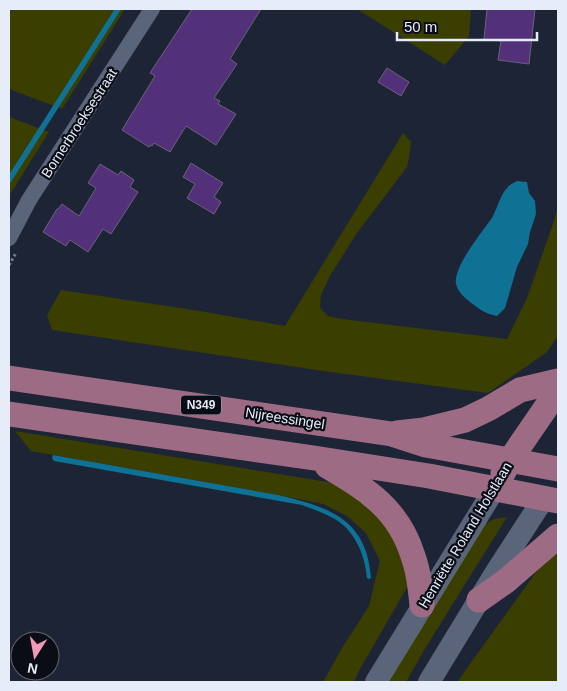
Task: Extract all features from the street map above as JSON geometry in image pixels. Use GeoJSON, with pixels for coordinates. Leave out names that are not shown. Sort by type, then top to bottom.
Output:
{"type":"FeatureCollection","features":[{"type":"Feature","properties":{"kind":"main road","name":"Nijreessingel"},"geometry":{"type":"LineString","coordinates":[[9,378],[392,434],[426,445],[558,469]]}},
{"type":"Feature","properties":{"kind":"main road","name":"N349"},"geometry":{"type":"LineString","coordinates":[[392,434],[424,430],[465,420],[520,390],[558,382]]}},
{"type":"Feature","properties":{"kind":"main road","name":"Henriëtte Roland Holstlaan"},"geometry":{"type":"LineString","coordinates":[[376,682],[510,460],[558,390]]}},
{"type":"Feature","properties":{"kind":"main road"},"geometry":{"type":"LineString","coordinates":[[9,414],[314,458],[494,488],[551,500]]}},
{"type":"Feature","properties":{"kind":"main road"},"geometry":{"type":"LineString","coordinates":[[314,458],[356,483],[392,515],[410,546],[418,574],[422,606]]}},
{"type":"Feature","properties":{"kind":"main road"},"geometry":{"type":"LineString","coordinates":[[429,682],[479,600],[551,500],[558,477]]}},
{"type":"Feature","properties":{"kind":"main road"},"geometry":{"type":"LineString","coordinates":[[479,600],[506,581],[558,536]]}},
{"type":"Feature","properties":{"kind":"street","name":"Bornerbroeksestraat"},"geometry":{"type":"LineString","coordinates":[[9,238],[29,200],[152,9]]}},
{"type":"Feature","properties":{"kind":"green space"},"geometry":{"type":"Polygon","coordinates":[[[9,9],[125,9],[62,109],[9,89],[9,9]]]}},
{"type":"Feature","properties":{"kind":"green space"},"geometry":{"type":"Polygon","coordinates":[[[357,9],[471,9],[469,36],[445,65],[357,9]]]}},
{"type":"Feature","properties":{"kind":"green space"},"geometry":{"type":"Polygon","coordinates":[[[9,117],[49,132],[9,196],[9,117]]]}},
{"type":"Feature","properties":{"kind":"green space"},"geometry":{"type":"Polygon","coordinates":[[[403,133],[411,142],[407,167],[357,233],[330,276],[321,295],[320,308],[328,316],[342,319],[507,339],[527,298],[558,206],[558,336],[546,353],[488,393],[323,371],[52,330],[47,315],[61,290],[285,326],[403,133]]]}},
{"type":"Feature","properties":{"kind":"green space"},"geometry":{"type":"Polygon","coordinates":[[[15,431],[334,483],[366,497],[400,543],[409,584],[354,682],[323,682],[369,606],[380,561],[366,533],[347,516],[323,504],[31,451],[15,431]]]}},
{"type":"Feature","properties":{"kind":"green space"},"geometry":{"type":"Polygon","coordinates":[[[507,517],[406,682],[388,682],[481,527],[494,519],[507,517]]]}},
{"type":"Feature","properties":{"kind":"green space"},"geometry":{"type":"Polygon","coordinates":[[[558,551],[558,682],[457,682],[544,561],[558,551]]]}},
{"type":"Feature","properties":{"kind":"water"},"geometry":{"type":"Polygon","coordinates":[[[517,181],[527,182],[529,193],[535,201],[536,214],[528,244],[517,267],[505,308],[497,316],[483,311],[463,296],[457,287],[456,277],[463,259],[492,218],[503,193],[510,185],[517,181]]]}},
{"type":"Feature","properties":{"kind":"water"},"geometry":{"type":"Polygon","coordinates":[[[53,455],[278,495],[329,511],[353,529],[362,542],[368,558],[371,578],[367,578],[361,551],[352,535],[339,522],[328,515],[302,505],[54,461],[53,455]]]}},
{"type":"Feature","properties":{"kind":"building"},"geometry":{"type":"Polygon","coordinates":[[[192,9],[261,9],[230,59],[237,64],[214,98],[220,101],[218,104],[236,114],[216,145],[186,126],[170,152],[154,143],[149,147],[122,130],[155,76],[150,73],[192,9]]]}},
{"type":"Feature","properties":{"kind":"building"},"geometry":{"type":"Polygon","coordinates":[[[487,9],[535,9],[529,64],[498,60],[501,41],[484,39],[487,9]]]}},
{"type":"Feature","properties":{"kind":"building"},"geometry":{"type":"Polygon","coordinates":[[[387,68],[409,82],[401,96],[378,82],[387,68]]]}},
{"type":"Feature","properties":{"kind":"building"},"geometry":{"type":"Polygon","coordinates":[[[191,163],[223,183],[214,197],[221,202],[214,214],[187,198],[195,184],[183,177],[191,163]]]}},
{"type":"Feature","properties":{"kind":"building"},"geometry":{"type":"Polygon","coordinates":[[[100,164],[118,175],[121,171],[134,180],[130,187],[138,192],[111,234],[103,229],[88,252],[70,240],[66,246],[43,232],[62,204],[79,216],[96,188],[88,183],[100,164]]]}},
{"type":"Feature","properties":{"kind":"waterway"},"geometry":{"type":"LineString","coordinates":[[9,180],[118,9]]}}]}
